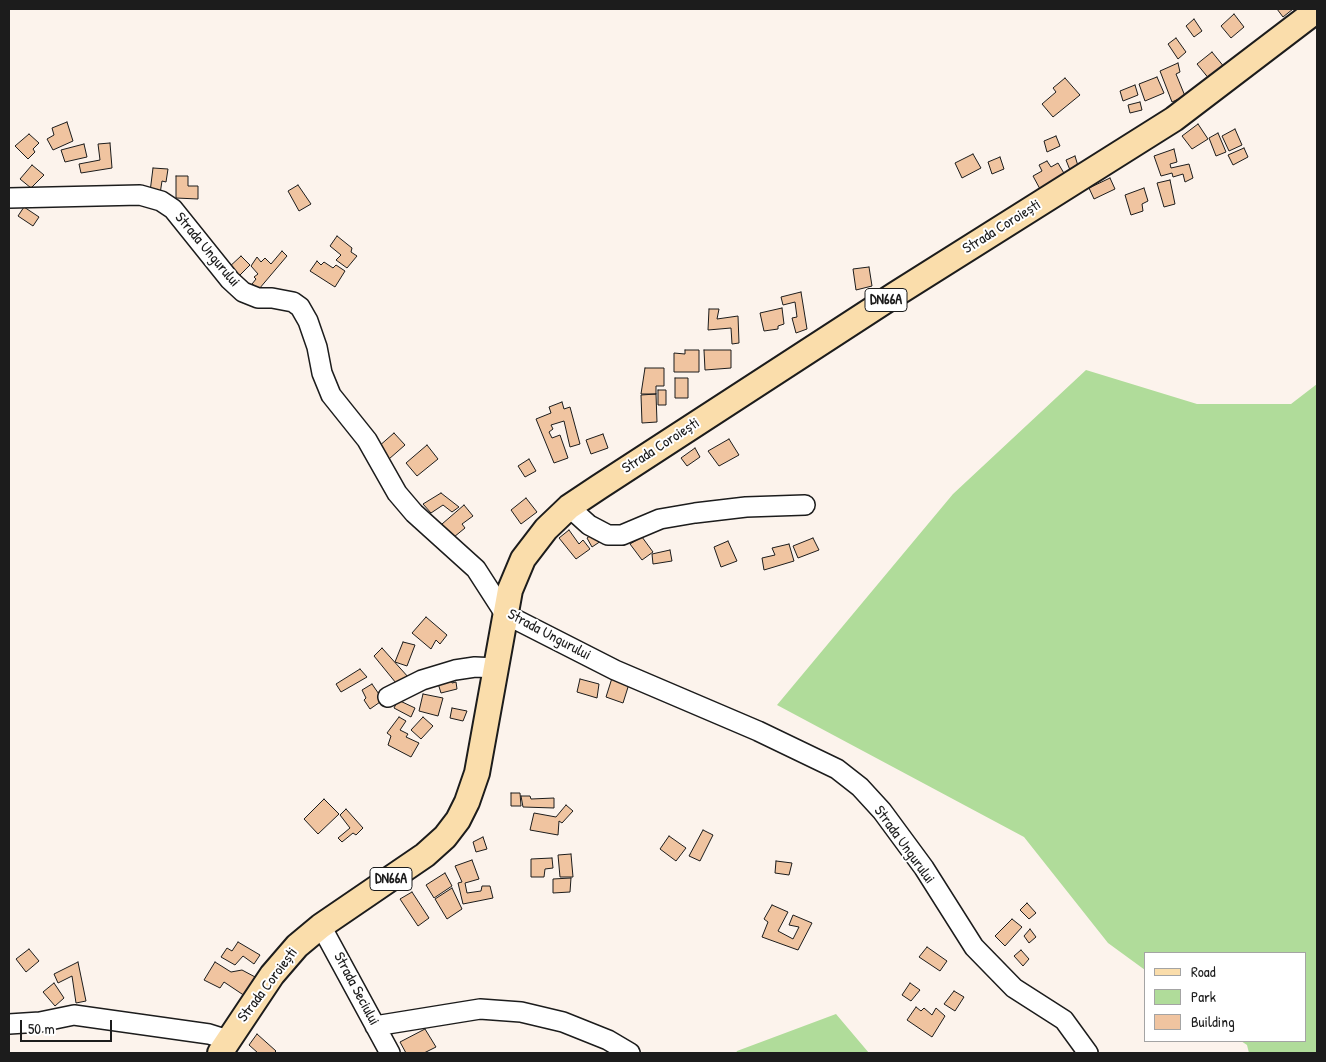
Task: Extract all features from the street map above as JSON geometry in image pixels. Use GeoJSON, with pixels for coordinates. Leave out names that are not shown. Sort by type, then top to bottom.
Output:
{"type":"FeatureCollection","features":[{"type":"Feature","properties":{"kind":"main road","name":"Strada Coroiești"},"geometry":{"type":"LineString","coordinates":[[224,1047],[285,959],[321,926],[411,866],[437,846],[453,828],[467,802],[477,772],[510,590],[523,558],[546,529],[569,508],[896,294],[1174,119],[1317,10]]}},
{"type":"Feature","properties":{"kind":"street","name":"Strada Ungurului"},"geometry":{"type":"LineString","coordinates":[[9,198],[140,195],[160,201],[173,209],[230,280],[243,292],[258,298],[272,298],[293,302],[300,307],[317,347],[322,373],[331,395],[367,440],[397,493],[414,513],[476,569],[504,621],[749,727],[837,769],[860,787],[887,818],[924,868],[974,947],[1014,988],[1064,1020],[1088,1053]]}},
{"type":"Feature","properties":{"kind":"street"},"geometry":{"type":"LineString","coordinates":[[569,508],[589,525],[608,535],[622,535],[660,520],[695,512],[746,507],[805,506]]}},
{"type":"Feature","properties":{"kind":"street"},"geometry":{"type":"LineString","coordinates":[[388,697],[422,680],[455,670],[475,667],[497,668]]}},
{"type":"Feature","properties":{"kind":"street","name":"Strada Seciului"},"geometry":{"type":"LineString","coordinates":[[321,926],[390,1053]]}},
{"type":"Feature","properties":{"kind":"street"},"geometry":{"type":"LineString","coordinates":[[375,1026],[480,1009],[521,1012],[563,1022],[608,1040],[630,1053]]}},
{"type":"Feature","properties":{"kind":"street"},"geometry":{"type":"LineString","coordinates":[[9,1024],[40,1022],[74,1015],[209,1034],[224,1047]]}},
{"type":"Feature","properties":{"kind":"green space"},"geometry":{"type":"Polygon","coordinates":[[[1086,370],[1197,404],[1291,404],[1317,384],[1317,1053],[1249,1053],[1247,1045],[1242,1042],[1306,1042],[1306,952],[1144,952],[1144,969],[1108,943],[1024,837],[777,705],[953,494],[1086,370]]]}},
{"type":"Feature","properties":{"kind":"green space"},"geometry":{"type":"Polygon","coordinates":[[[836,1014],[869,1053],[736,1053],[737,1051],[836,1014]]]}},
{"type":"Feature","properties":{"kind":"building"},"geometry":{"type":"Polygon","coordinates":[[[1277,9],[1293,9],[1283,17],[1277,9]]]}},
{"type":"Feature","properties":{"kind":"building"},"geometry":{"type":"Polygon","coordinates":[[[1234,14],[1244,27],[1231,38],[1221,26],[1234,14]]]}},
{"type":"Feature","properties":{"kind":"building"},"geometry":{"type":"Polygon","coordinates":[[[1194,19],[1202,31],[1194,37],[1186,26],[1194,19]]]}},
{"type":"Feature","properties":{"kind":"building"},"geometry":{"type":"Polygon","coordinates":[[[1176,38],[1186,52],[1178,59],[1168,44],[1176,38]]]}},
{"type":"Feature","properties":{"kind":"building"},"geometry":{"type":"Polygon","coordinates":[[[1212,52],[1225,68],[1210,80],[1197,64],[1212,52]]]}},
{"type":"Feature","properties":{"kind":"building"},"geometry":{"type":"Polygon","coordinates":[[[1178,63],[1180,72],[1176,74],[1185,96],[1172,102],[1160,71],[1178,63]]]}},
{"type":"Feature","properties":{"kind":"building"},"geometry":{"type":"Polygon","coordinates":[[[1157,77],[1164,93],[1145,101],[1139,84],[1157,77]]]}},
{"type":"Feature","properties":{"kind":"building"},"geometry":{"type":"Polygon","coordinates":[[[1065,78],[1080,95],[1053,117],[1042,104],[1056,92],[1053,88],[1065,78]]]}},
{"type":"Feature","properties":{"kind":"building"},"geometry":{"type":"Polygon","coordinates":[[[1135,85],[1138,95],[1123,101],[1120,91],[1135,85]]]}},
{"type":"Feature","properties":{"kind":"building"},"geometry":{"type":"Polygon","coordinates":[[[1140,102],[1142,110],[1130,113],[1128,105],[1140,102]]]}},
{"type":"Feature","properties":{"kind":"building"},"geometry":{"type":"Polygon","coordinates":[[[67,122],[73,141],[53,150],[47,139],[54,135],[52,128],[67,122]]]}},
{"type":"Feature","properties":{"kind":"building"},"geometry":{"type":"Polygon","coordinates":[[[1198,124],[1208,139],[1192,149],[1182,136],[1198,124]]]}},
{"type":"Feature","properties":{"kind":"building"},"geometry":{"type":"Polygon","coordinates":[[[1235,129],[1242,145],[1229,151],[1222,136],[1235,129]]]}},
{"type":"Feature","properties":{"kind":"building"},"geometry":{"type":"Polygon","coordinates":[[[1218,133],[1226,152],[1216,156],[1209,138],[1218,133]]]}},
{"type":"Feature","properties":{"kind":"building"},"geometry":{"type":"Polygon","coordinates":[[[29,134],[39,143],[33,149],[35,152],[28,159],[15,146],[29,134]]]}},
{"type":"Feature","properties":{"kind":"building"},"geometry":{"type":"Polygon","coordinates":[[[1056,136],[1060,146],[1047,152],[1044,141],[1056,136]]]}},
{"type":"Feature","properties":{"kind":"building"},"geometry":{"type":"Polygon","coordinates":[[[110,143],[112,168],[81,173],[79,164],[100,160],[98,144],[110,143]]]}},
{"type":"Feature","properties":{"kind":"building"},"geometry":{"type":"Polygon","coordinates":[[[84,144],[87,157],[65,162],[61,150],[84,144]]]}},
{"type":"Feature","properties":{"kind":"building"},"geometry":{"type":"Polygon","coordinates":[[[1244,148],[1248,157],[1233,165],[1228,155],[1244,148]]]}},
{"type":"Feature","properties":{"kind":"building"},"geometry":{"type":"Polygon","coordinates":[[[1174,149],[1177,162],[1170,164],[1171,168],[1189,164],[1193,178],[1185,182],[1183,174],[1173,177],[1172,173],[1161,176],[1154,156],[1174,149]]]}},
{"type":"Feature","properties":{"kind":"building"},"geometry":{"type":"Polygon","coordinates":[[[973,154],[981,168],[962,178],[955,163],[973,154]]]}},
{"type":"Feature","properties":{"kind":"building"},"geometry":{"type":"Polygon","coordinates":[[[1075,156],[1078,166],[1070,170],[1066,160],[1075,156]]]}},
{"type":"Feature","properties":{"kind":"building"},"geometry":{"type":"Polygon","coordinates":[[[1000,157],[1004,169],[992,174],[988,162],[1000,157]]]}},
{"type":"Feature","properties":{"kind":"building"},"geometry":{"type":"Polygon","coordinates":[[[1047,161],[1051,167],[1058,163],[1065,175],[1040,189],[1033,176],[1042,171],[1039,165],[1047,161]]]}},
{"type":"Feature","properties":{"kind":"building"},"geometry":{"type":"Polygon","coordinates":[[[32,165],[44,175],[31,188],[20,179],[32,165]]]}},
{"type":"Feature","properties":{"kind":"building"},"geometry":{"type":"Polygon","coordinates":[[[153,168],[168,169],[166,182],[162,181],[160,194],[150,192],[153,168]]]}},
{"type":"Feature","properties":{"kind":"building"},"geometry":{"type":"Polygon","coordinates":[[[176,176],[188,176],[188,186],[198,186],[198,199],[176,198],[176,176]]]}},
{"type":"Feature","properties":{"kind":"building"},"geometry":{"type":"Polygon","coordinates":[[[1110,178],[1115,189],[1094,199],[1089,188],[1110,178]]]}},
{"type":"Feature","properties":{"kind":"building"},"geometry":{"type":"Polygon","coordinates":[[[1170,180],[1175,204],[1164,207],[1157,183],[1170,180]]]}},
{"type":"Feature","properties":{"kind":"building"},"geometry":{"type":"Polygon","coordinates":[[[298,185],[311,204],[299,211],[288,191],[298,185]]]}},
{"type":"Feature","properties":{"kind":"building"},"geometry":{"type":"Polygon","coordinates":[[[1144,188],[1148,201],[1142,204],[1143,211],[1131,215],[1125,195],[1144,188]]]}},
{"type":"Feature","properties":{"kind":"building"},"geometry":{"type":"Polygon","coordinates":[[[24,207],[39,217],[33,226],[18,216],[24,207]]]}},
{"type":"Feature","properties":{"kind":"building"},"geometry":{"type":"Polygon","coordinates":[[[337,236],[352,248],[351,252],[357,256],[347,268],[336,260],[341,255],[330,246],[337,236]]]}},
{"type":"Feature","properties":{"kind":"building"},"geometry":{"type":"Polygon","coordinates":[[[282,251],[287,256],[259,289],[252,284],[256,279],[254,277],[258,274],[251,266],[257,257],[261,262],[265,258],[271,264],[282,251]]]}},
{"type":"Feature","properties":{"kind":"building"},"geometry":{"type":"Polygon","coordinates":[[[241,256],[250,265],[236,279],[227,269],[241,256]]]}},
{"type":"Feature","properties":{"kind":"building"},"geometry":{"type":"Polygon","coordinates":[[[317,261],[321,265],[324,262],[333,268],[336,265],[345,271],[335,287],[310,271],[317,261]]]}},
{"type":"Feature","properties":{"kind":"building"},"geometry":{"type":"Polygon","coordinates":[[[869,267],[872,286],[856,290],[853,269],[869,267]]]}},
{"type":"Feature","properties":{"kind":"building"},"geometry":{"type":"Polygon","coordinates":[[[801,292],[807,329],[796,333],[792,318],[797,317],[795,302],[783,305],[781,297],[801,292]]]}},
{"type":"Feature","properties":{"kind":"building"},"geometry":{"type":"Polygon","coordinates":[[[782,308],[784,324],[778,326],[778,329],[764,331],[760,313],[782,308]]]}},
{"type":"Feature","properties":{"kind":"building"},"geometry":{"type":"Polygon","coordinates":[[[709,309],[719,309],[717,319],[738,316],[739,343],[732,344],[731,328],[708,330],[709,309]]]}},
{"type":"Feature","properties":{"kind":"building"},"geometry":{"type":"Polygon","coordinates":[[[685,350],[699,350],[699,372],[674,372],[674,353],[685,354],[685,350]]]}},
{"type":"Feature","properties":{"kind":"building"},"geometry":{"type":"Polygon","coordinates":[[[704,350],[731,350],[731,368],[705,370],[704,350]]]}},
{"type":"Feature","properties":{"kind":"building"},"geometry":{"type":"Polygon","coordinates":[[[645,368],[664,368],[664,386],[656,386],[656,394],[641,394],[645,368]]]}},
{"type":"Feature","properties":{"kind":"building"},"geometry":{"type":"Polygon","coordinates":[[[675,378],[688,378],[688,398],[675,398],[675,378]]]}},
{"type":"Feature","properties":{"kind":"building"},"geometry":{"type":"Polygon","coordinates":[[[658,390],[666,390],[666,405],[658,405],[658,390]]]}},
{"type":"Feature","properties":{"kind":"building"},"geometry":{"type":"Polygon","coordinates":[[[656,394],[657,422],[642,423],[641,395],[656,394]]]}},
{"type":"Feature","properties":{"kind":"building"},"geometry":{"type":"Polygon","coordinates":[[[562,402],[564,409],[570,407],[580,444],[570,447],[564,421],[551,425],[553,429],[549,432],[552,438],[560,435],[568,458],[554,463],[536,419],[551,413],[549,407],[562,402]]]}},
{"type":"Feature","properties":{"kind":"building"},"geometry":{"type":"Polygon","coordinates":[[[394,433],[405,445],[389,459],[378,447],[394,433]]]}},
{"type":"Feature","properties":{"kind":"building"},"geometry":{"type":"Polygon","coordinates":[[[603,434],[608,448],[591,454],[586,440],[603,434]]]}},
{"type":"Feature","properties":{"kind":"building"},"geometry":{"type":"Polygon","coordinates":[[[729,439],[739,455],[719,466],[708,451],[729,439]]]}},
{"type":"Feature","properties":{"kind":"building"},"geometry":{"type":"Polygon","coordinates":[[[427,445],[438,459],[417,476],[406,463],[427,445]]]}},
{"type":"Feature","properties":{"kind":"building"},"geometry":{"type":"Polygon","coordinates":[[[695,448],[700,457],[687,466],[681,458],[695,448]]]}},
{"type":"Feature","properties":{"kind":"building"},"geometry":{"type":"Polygon","coordinates":[[[529,459],[536,471],[525,477],[518,466],[529,459]]]}},
{"type":"Feature","properties":{"kind":"building"},"geometry":{"type":"Polygon","coordinates":[[[441,493],[459,507],[452,512],[443,505],[431,513],[423,504],[441,493]]]}},
{"type":"Feature","properties":{"kind":"building"},"geometry":{"type":"Polygon","coordinates":[[[526,498],[537,512],[521,524],[511,510],[526,498]]]}},
{"type":"Feature","properties":{"kind":"building"},"geometry":{"type":"Polygon","coordinates":[[[464,505],[473,516],[462,524],[465,528],[454,537],[442,524],[464,505]]]}},
{"type":"Feature","properties":{"kind":"building"},"geometry":{"type":"Polygon","coordinates":[[[569,530],[579,544],[583,540],[590,549],[576,559],[559,538],[569,530]]]}},
{"type":"Feature","properties":{"kind":"building"},"geometry":{"type":"Polygon","coordinates":[[[594,533],[601,541],[592,547],[587,538],[594,533]]]}},
{"type":"Feature","properties":{"kind":"building"},"geometry":{"type":"Polygon","coordinates":[[[642,537],[653,552],[642,560],[630,544],[642,537]]]}},
{"type":"Feature","properties":{"kind":"building"},"geometry":{"type":"Polygon","coordinates":[[[813,538],[819,550],[798,558],[793,546],[813,538]]]}},
{"type":"Feature","properties":{"kind":"building"},"geometry":{"type":"Polygon","coordinates":[[[728,541],[737,561],[721,567],[714,547],[728,541]]]}},
{"type":"Feature","properties":{"kind":"building"},"geometry":{"type":"Polygon","coordinates":[[[789,544],[794,561],[764,570],[762,558],[775,555],[772,548],[789,544]]]}},
{"type":"Feature","properties":{"kind":"building"},"geometry":{"type":"Polygon","coordinates":[[[670,550],[672,561],[653,564],[652,554],[670,550]]]}},
{"type":"Feature","properties":{"kind":"building"},"geometry":{"type":"Polygon","coordinates":[[[426,617],[447,635],[440,644],[436,640],[431,649],[412,633],[426,617]]]}},
{"type":"Feature","properties":{"kind":"building"},"geometry":{"type":"Polygon","coordinates":[[[403,642],[415,645],[407,666],[395,662],[403,642]]]}},
{"type":"Feature","properties":{"kind":"building"},"geometry":{"type":"Polygon","coordinates":[[[382,648],[409,678],[396,683],[374,656],[382,648]]]}},
{"type":"Feature","properties":{"kind":"building"},"geometry":{"type":"Polygon","coordinates":[[[360,669],[367,677],[341,692],[336,684],[360,669]]]}},
{"type":"Feature","properties":{"kind":"building"},"geometry":{"type":"Polygon","coordinates":[[[449,673],[452,683],[456,682],[457,689],[441,693],[436,677],[449,673]]]}},
{"type":"Feature","properties":{"kind":"building"},"geometry":{"type":"Polygon","coordinates":[[[612,678],[629,684],[623,703],[606,697],[612,678]]]}},
{"type":"Feature","properties":{"kind":"building"},"geometry":{"type":"Polygon","coordinates":[[[580,679],[599,684],[597,698],[577,692],[580,679]]]}},
{"type":"Feature","properties":{"kind":"building"},"geometry":{"type":"Polygon","coordinates":[[[372,684],[383,700],[370,709],[364,700],[366,698],[362,690],[372,684]]]}},
{"type":"Feature","properties":{"kind":"building"},"geometry":{"type":"Polygon","coordinates":[[[423,694],[443,698],[438,716],[419,711],[423,694]]]}},
{"type":"Feature","properties":{"kind":"building"},"geometry":{"type":"Polygon","coordinates":[[[398,700],[415,708],[411,717],[394,708],[398,700]]]}},
{"type":"Feature","properties":{"kind":"building"},"geometry":{"type":"Polygon","coordinates":[[[452,708],[467,711],[463,721],[450,718],[452,708]]]}},
{"type":"Feature","properties":{"kind":"building"},"geometry":{"type":"Polygon","coordinates":[[[399,717],[406,721],[400,730],[408,734],[406,737],[419,743],[411,757],[388,745],[391,736],[387,733],[399,717]]]}},
{"type":"Feature","properties":{"kind":"building"},"geometry":{"type":"Polygon","coordinates":[[[423,717],[433,726],[421,739],[411,730],[423,717]]]}},
{"type":"Feature","properties":{"kind":"building"},"geometry":{"type":"Polygon","coordinates":[[[511,793],[520,793],[521,806],[511,806],[511,793]]]}},
{"type":"Feature","properties":{"kind":"building"},"geometry":{"type":"Polygon","coordinates":[[[521,796],[530,796],[531,799],[554,798],[554,808],[523,807],[521,796]]]}},
{"type":"Feature","properties":{"kind":"building"},"geometry":{"type":"Polygon","coordinates":[[[324,799],[339,814],[318,834],[304,819],[324,799]]]}},
{"type":"Feature","properties":{"kind":"building"},"geometry":{"type":"Polygon","coordinates":[[[566,805],[573,811],[562,823],[559,821],[558,835],[530,830],[534,813],[556,817],[566,805]]]}},
{"type":"Feature","properties":{"kind":"building"},"geometry":{"type":"Polygon","coordinates":[[[346,809],[363,828],[356,835],[353,833],[342,842],[338,838],[350,828],[340,815],[346,809]]]}},
{"type":"Feature","properties":{"kind":"building"},"geometry":{"type":"Polygon","coordinates":[[[703,830],[713,835],[700,861],[689,856],[703,830]]]}},
{"type":"Feature","properties":{"kind":"building"},"geometry":{"type":"Polygon","coordinates":[[[669,836],[686,848],[676,861],[660,849],[669,836]]]}},
{"type":"Feature","properties":{"kind":"building"},"geometry":{"type":"Polygon","coordinates":[[[483,837],[487,849],[476,852],[473,842],[483,837]]]}},
{"type":"Feature","properties":{"kind":"building"},"geometry":{"type":"Polygon","coordinates":[[[571,854],[573,877],[560,877],[558,855],[571,854]]]}},
{"type":"Feature","properties":{"kind":"building"},"geometry":{"type":"Polygon","coordinates":[[[552,858],[553,868],[545,869],[544,877],[531,877],[531,859],[552,858]]]}},
{"type":"Feature","properties":{"kind":"building"},"geometry":{"type":"Polygon","coordinates":[[[472,860],[479,879],[465,883],[467,893],[481,891],[482,886],[490,886],[493,898],[463,904],[458,883],[462,882],[455,866],[472,860]]]}},
{"type":"Feature","properties":{"kind":"building"},"geometry":{"type":"Polygon","coordinates":[[[776,861],[792,863],[789,875],[775,873],[776,861]]]}},
{"type":"Feature","properties":{"kind":"building"},"geometry":{"type":"Polygon","coordinates":[[[445,873],[452,886],[434,898],[426,885],[445,873]]]}},
{"type":"Feature","properties":{"kind":"building"},"geometry":{"type":"Polygon","coordinates":[[[571,878],[570,892],[553,893],[553,879],[571,878]]]}},
{"type":"Feature","properties":{"kind":"building"},"geometry":{"type":"Polygon","coordinates":[[[452,888],[462,909],[447,919],[435,899],[452,888]]]}},
{"type":"Feature","properties":{"kind":"building"},"geometry":{"type":"Polygon","coordinates":[[[412,892],[429,918],[418,926],[400,899],[412,892]]]}},
{"type":"Feature","properties":{"kind":"building"},"geometry":{"type":"Polygon","coordinates":[[[1027,903],[1036,913],[1029,919],[1020,910],[1027,903]]]}},
{"type":"Feature","properties":{"kind":"building"},"geometry":{"type":"Polygon","coordinates":[[[772,905],[788,912],[778,931],[793,939],[799,927],[789,925],[793,915],[812,923],[798,950],[762,937],[768,922],[764,919],[772,905]]]}},
{"type":"Feature","properties":{"kind":"building"},"geometry":{"type":"Polygon","coordinates":[[[1012,919],[1022,927],[1005,946],[995,936],[1012,919]]]}},
{"type":"Feature","properties":{"kind":"building"},"geometry":{"type":"Polygon","coordinates":[[[1030,929],[1036,937],[1029,943],[1024,936],[1030,929]]]}},
{"type":"Feature","properties":{"kind":"building"},"geometry":{"type":"Polygon","coordinates":[[[238,942],[260,955],[254,964],[243,956],[235,965],[221,957],[227,948],[232,951],[238,942]]]}},
{"type":"Feature","properties":{"kind":"building"},"geometry":{"type":"Polygon","coordinates":[[[927,947],[947,961],[940,971],[919,957],[927,947]]]}},
{"type":"Feature","properties":{"kind":"building"},"geometry":{"type":"Polygon","coordinates":[[[29,949],[39,961],[26,972],[16,959],[29,949]]]}},
{"type":"Feature","properties":{"kind":"building"},"geometry":{"type":"Polygon","coordinates":[[[1021,950],[1029,959],[1023,966],[1014,956],[1021,950]]]}},
{"type":"Feature","properties":{"kind":"building"},"geometry":{"type":"Polygon","coordinates":[[[78,962],[86,1001],[76,1003],[72,976],[58,983],[54,974],[78,962]]]}},
{"type":"Feature","properties":{"kind":"building"},"geometry":{"type":"Polygon","coordinates":[[[215,962],[231,972],[242,970],[257,978],[245,996],[224,982],[220,988],[204,980],[215,962]]]}},
{"type":"Feature","properties":{"kind":"building"},"geometry":{"type":"Polygon","coordinates":[[[54,983],[64,998],[55,1006],[43,992],[54,983]]]}},
{"type":"Feature","properties":{"kind":"building"},"geometry":{"type":"Polygon","coordinates":[[[910,983],[920,990],[911,1001],[902,995],[910,983]]]}},
{"type":"Feature","properties":{"kind":"building"},"geometry":{"type":"Polygon","coordinates":[[[954,991],[964,997],[955,1011],[944,1004],[954,991]]]}},
{"type":"Feature","properties":{"kind":"building"},"geometry":{"type":"Polygon","coordinates":[[[916,1007],[921,1011],[924,1008],[932,1015],[936,1008],[945,1016],[932,1037],[907,1020],[916,1007]]]}},
{"type":"Feature","properties":{"kind":"building"},"geometry":{"type":"Polygon","coordinates":[[[425,1029],[436,1047],[424,1053],[406,1053],[400,1042],[425,1029]]]}},
{"type":"Feature","properties":{"kind":"building"},"geometry":{"type":"Polygon","coordinates":[[[257,1034],[276,1051],[274,1053],[258,1053],[249,1045],[257,1034]]]}}]}
